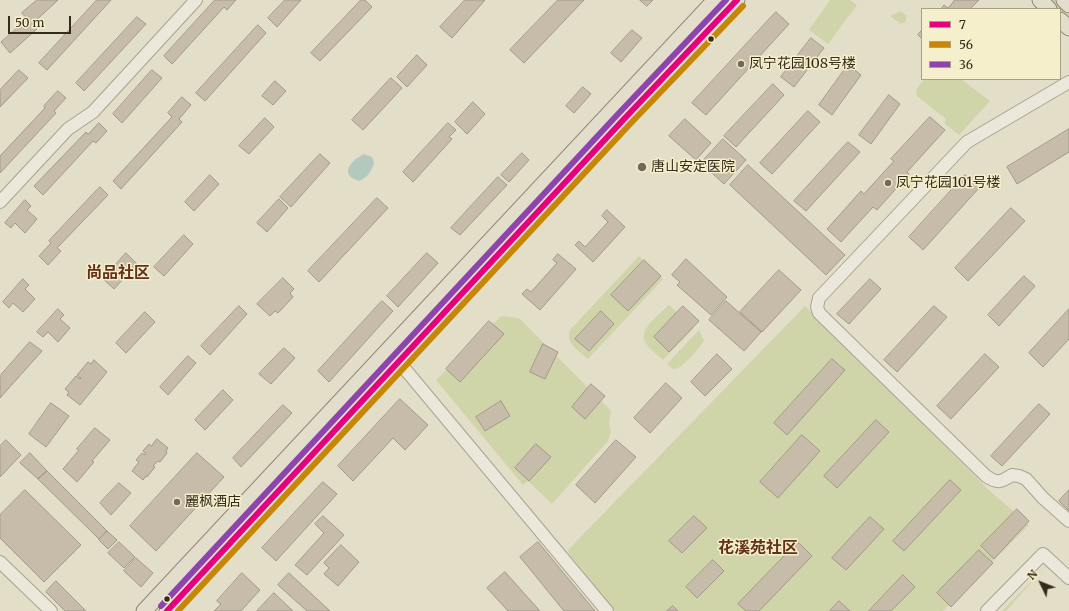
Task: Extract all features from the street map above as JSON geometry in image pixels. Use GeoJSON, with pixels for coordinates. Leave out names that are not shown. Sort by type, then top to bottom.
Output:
{"type":"FeatureCollection","features":[{"type":"Feature","properties":{"kind":"main road"},"geometry":{"type":"LineString","coordinates":[[144,611],[715,0]]}},
{"type":"Feature","properties":{"kind":"main road"},"geometry":{"type":"LineString","coordinates":[[167,611],[625,118],[738,0]]}},
{"type":"Feature","properties":{"kind":"main road"},"geometry":{"type":"LineString","coordinates":[[1040,0],[1048,8]]}},
{"type":"Feature","properties":{"kind":"main road"},"geometry":{"type":"LineString","coordinates":[[1064,0],[1069,5]]}},
{"type":"Feature","properties":{"kind":"main road"},"geometry":{"type":"LineString","coordinates":[[1061,21],[1069,28]]}},
{"type":"Feature","properties":{"kind":"street"},"geometry":{"type":"LineString","coordinates":[[0,202],[68,129],[93,112],[196,0]]}},
{"type":"Feature","properties":{"kind":"street"},"geometry":{"type":"LineString","coordinates":[[1069,82],[967,142],[819,298],[817,307],[819,314],[986,476],[994,481],[1002,481],[1012,474],[1026,479],[1043,498],[1069,521]]}},
{"type":"Feature","properties":{"kind":"street"},"geometry":{"type":"LineString","coordinates":[[399,362],[607,611]]}},
{"type":"Feature","properties":{"kind":"street"},"geometry":{"type":"LineString","coordinates":[[987,611],[1044,554],[1069,578]]}},
{"type":"Feature","properties":{"kind":"street"},"geometry":{"type":"LineString","coordinates":[[0,562],[51,611]]}},
{"type":"Feature","properties":{"kind":"green space"},"geometry":{"type":"Polygon","coordinates":[[[830,0],[850,0],[857,5],[828,44],[809,30],[830,0]]]}},
{"type":"Feature","properties":{"kind":"green space"},"geometry":{"type":"Polygon","coordinates":[[[1046,0],[1057,0],[1069,10],[1069,22],[1061,14],[1061,8],[1054,8],[1046,0]]]}},
{"type":"Feature","properties":{"kind":"green space"},"geometry":{"type":"Polygon","coordinates":[[[901,11],[907,15],[905,22],[901,24],[890,16],[901,11]]]}},
{"type":"Feature","properties":{"kind":"green space"},"geometry":{"type":"Polygon","coordinates":[[[923,80],[962,80],[990,101],[959,135],[944,123],[946,119],[917,96],[916,90],[923,80]]]}},
{"type":"Feature","properties":{"kind":"green space"},"geometry":{"type":"Polygon","coordinates":[[[639,256],[663,279],[588,359],[571,343],[569,339],[570,330],[639,256]]]}},
{"type":"Feature","properties":{"kind":"green space"},"geometry":{"type":"Polygon","coordinates":[[[669,305],[694,328],[663,360],[647,345],[644,340],[644,334],[650,323],[669,305]]]}},
{"type":"Feature","properties":{"kind":"green space"},"geometry":{"type":"Polygon","coordinates":[[[805,306],[990,491],[1029,525],[943,611],[615,611],[567,551],[805,306]]]}},
{"type":"Feature","properties":{"kind":"green space"},"geometry":{"type":"Polygon","coordinates":[[[501,316],[519,318],[611,411],[609,424],[611,432],[608,441],[552,504],[528,481],[523,485],[436,380],[501,316]]]}},
{"type":"Feature","properties":{"kind":"green space"},"geometry":{"type":"Polygon","coordinates":[[[699,330],[704,341],[691,357],[675,369],[667,364],[699,330]]]}},
{"type":"Feature","properties":{"kind":"green space"},"geometry":{"type":"Polygon","coordinates":[[[1047,565],[1006,611],[1002,611],[1047,565]]]}},
{"type":"Feature","properties":{"kind":"shaded area"},"geometry":{"type":"Polygon","coordinates":[[[364,154],[372,157],[374,163],[369,174],[359,181],[349,175],[348,171],[351,164],[364,154]]]}},
{"type":"Feature","properties":{"kind":"building"},"geometry":{"type":"Polygon","coordinates":[[[37,0],[58,0],[32,24],[37,29],[10,53],[1,42],[27,19],[22,13],[37,0]]]}},
{"type":"Feature","properties":{"kind":"building"},"geometry":{"type":"Polygon","coordinates":[[[97,0],[111,0],[47,70],[39,63],[97,0]]]}},
{"type":"Feature","properties":{"kind":"building"},"geometry":{"type":"Polygon","coordinates":[[[215,0],[236,0],[227,10],[224,7],[172,64],[164,56],[215,0]]]}},
{"type":"Feature","properties":{"kind":"building"},"geometry":{"type":"Polygon","coordinates":[[[285,0],[301,0],[277,27],[268,18],[285,0]]]}},
{"type":"Feature","properties":{"kind":"building"},"geometry":{"type":"Polygon","coordinates":[[[361,0],[365,0],[372,7],[320,61],[311,53],[361,0]]]}},
{"type":"Feature","properties":{"kind":"building"},"geometry":{"type":"Polygon","coordinates":[[[465,0],[485,0],[452,38],[440,27],[465,0]]]}},
{"type":"Feature","properties":{"kind":"building"},"geometry":{"type":"Polygon","coordinates":[[[558,0],[584,0],[524,63],[510,50],[558,0]]]}},
{"type":"Feature","properties":{"kind":"building"},"geometry":{"type":"Polygon","coordinates":[[[640,0],[653,0],[647,6],[640,0]]]}},
{"type":"Feature","properties":{"kind":"building"},"geometry":{"type":"Polygon","coordinates":[[[955,0],[979,0],[971,8],[948,8],[955,0]]]}},
{"type":"Feature","properties":{"kind":"building","name":"凤宁花园108号楼"},"geometry":{"type":"Polygon","coordinates":[[[776,12],[789,24],[706,115],[692,103],[776,12]]]}},
{"type":"Feature","properties":{"kind":"building"},"geometry":{"type":"Polygon","coordinates":[[[137,17],[146,24],[84,91],[76,83],[137,17]]]}},
{"type":"Feature","properties":{"kind":"building"},"geometry":{"type":"Polygon","coordinates":[[[258,25],[266,33],[205,101],[196,93],[258,25]]]}},
{"type":"Feature","properties":{"kind":"building"},"geometry":{"type":"Polygon","coordinates":[[[632,30],[642,38],[621,62],[611,53],[632,30]]]}},
{"type":"Feature","properties":{"kind":"building"},"geometry":{"type":"Polygon","coordinates":[[[921,31],[921,38],[918,35],[921,31]]]}},
{"type":"Feature","properties":{"kind":"building"},"geometry":{"type":"Polygon","coordinates":[[[811,38],[824,48],[794,87],[781,77],[811,38]]]}},
{"type":"Feature","properties":{"kind":"building"},"geometry":{"type":"Polygon","coordinates":[[[417,55],[427,65],[407,87],[397,77],[417,55]]]}},
{"type":"Feature","properties":{"kind":"building"},"geometry":{"type":"Polygon","coordinates":[[[848,65],[861,75],[832,115],[819,105],[848,65]]]}},
{"type":"Feature","properties":{"kind":"building"},"geometry":{"type":"Polygon","coordinates":[[[19,70],[28,78],[0,107],[0,90],[19,70]]]}},
{"type":"Feature","properties":{"kind":"building"},"geometry":{"type":"Polygon","coordinates":[[[152,70],[162,78],[122,123],[113,114],[152,70]]]}},
{"type":"Feature","properties":{"kind":"building"},"geometry":{"type":"Polygon","coordinates":[[[391,78],[402,88],[363,130],[352,120],[391,78]]]}},
{"type":"Feature","properties":{"kind":"building"},"geometry":{"type":"Polygon","coordinates":[[[275,81],[286,91],[273,105],[262,96],[275,81]]]}},
{"type":"Feature","properties":{"kind":"building"},"geometry":{"type":"Polygon","coordinates":[[[773,84],[784,95],[736,147],[724,136],[773,84]]]}},
{"type":"Feature","properties":{"kind":"building"},"geometry":{"type":"Polygon","coordinates":[[[583,87],[591,94],[574,113],[566,106],[583,87]]]}},
{"type":"Feature","properties":{"kind":"building"},"geometry":{"type":"Polygon","coordinates":[[[58,91],[66,98],[54,111],[56,113],[0,173],[0,156],[45,108],[44,106],[58,91]]]}},
{"type":"Feature","properties":{"kind":"building"},"geometry":{"type":"Polygon","coordinates":[[[889,95],[900,104],[871,144],[859,135],[889,95]]]}},
{"type":"Feature","properties":{"kind":"building"},"geometry":{"type":"Polygon","coordinates":[[[182,97],[191,105],[179,119],[182,122],[121,189],[113,181],[172,117],[168,113],[182,97]]]}},
{"type":"Feature","properties":{"kind":"building"},"geometry":{"type":"Polygon","coordinates":[[[473,102],[485,114],[467,134],[455,122],[473,102]]]}},
{"type":"Feature","properties":{"kind":"building"},"geometry":{"type":"Polygon","coordinates":[[[808,111],[820,122],[772,174],[760,163],[808,111]]]}},
{"type":"Feature","properties":{"kind":"building","name":"凤宁花园101号楼"},"geometry":{"type":"Polygon","coordinates":[[[930,117],[945,130],[907,172],[909,174],[877,210],[873,207],[841,242],[827,229],[861,191],[864,194],[894,161],[891,159],[930,117]]]}},
{"type":"Feature","properties":{"kind":"building"},"geometry":{"type":"Polygon","coordinates":[[[265,118],[274,127],[249,154],[239,146],[265,118]]]}},
{"type":"Feature","properties":{"kind":"building"},"geometry":{"type":"Polygon","coordinates":[[[685,119],[711,143],[696,160],[669,136],[685,119]]]}},
{"type":"Feature","properties":{"kind":"building"},"geometry":{"type":"Polygon","coordinates":[[[99,123],[107,131],[96,143],[93,141],[43,195],[34,186],[86,132],[88,134],[99,123]]]}},
{"type":"Feature","properties":{"kind":"building"},"geometry":{"type":"Polygon","coordinates":[[[448,123],[456,130],[449,137],[452,139],[413,182],[403,172],[448,123]]]}},
{"type":"Feature","properties":{"kind":"building"},"geometry":{"type":"Polygon","coordinates":[[[1069,129],[1069,152],[1017,184],[1007,167],[1069,129]]]}},
{"type":"Feature","properties":{"kind":"building"},"geometry":{"type":"Polygon","coordinates":[[[723,139],[746,160],[724,184],[701,163],[723,139]]]}},
{"type":"Feature","properties":{"kind":"building"},"geometry":{"type":"Polygon","coordinates":[[[848,142],[860,152],[806,211],[794,201],[848,142]]]}},
{"type":"Feature","properties":{"kind":"building"},"geometry":{"type":"Polygon","coordinates":[[[522,153],[529,160],[509,182],[501,175],[522,153]]]}},
{"type":"Feature","properties":{"kind":"building"},"geometry":{"type":"Polygon","coordinates":[[[320,154],[330,163],[291,207],[280,197],[320,154]]]}},
{"type":"Feature","properties":{"kind":"building"},"geometry":{"type":"Polygon","coordinates":[[[748,165],[845,255],[826,275],[730,185],[748,165]]]}},
{"type":"Feature","properties":{"kind":"building"},"geometry":{"type":"Polygon","coordinates":[[[210,175],[219,184],[194,211],[185,202],[210,175]]]}},
{"type":"Feature","properties":{"kind":"building"},"geometry":{"type":"Polygon","coordinates":[[[965,175],[979,188],[923,250],[909,237],[965,175]]]}},
{"type":"Feature","properties":{"kind":"building"},"geometry":{"type":"Polygon","coordinates":[[[498,177],[507,185],[460,235],[451,228],[498,177]]]}},
{"type":"Feature","properties":{"kind":"building"},"geometry":{"type":"Polygon","coordinates":[[[100,187],[108,195],[57,248],[61,251],[48,265],[39,256],[51,243],[49,241],[100,187]]]}},
{"type":"Feature","properties":{"kind":"building"},"geometry":{"type":"Polygon","coordinates":[[[377,198],[388,208],[319,282],[308,271],[377,198]]]}},
{"type":"Feature","properties":{"kind":"building"},"geometry":{"type":"Polygon","coordinates":[[[279,199],[288,208],[267,232],[257,223],[279,199]]]}},
{"type":"Feature","properties":{"kind":"building"},"geometry":{"type":"Polygon","coordinates":[[[25,200],[31,206],[27,210],[37,219],[25,233],[15,223],[11,228],[5,223],[25,200]]]}},
{"type":"Feature","properties":{"kind":"building"},"geometry":{"type":"Polygon","coordinates":[[[1011,208],[1025,221],[968,281],[955,268],[1011,208]]]}},
{"type":"Feature","properties":{"kind":"building"},"geometry":{"type":"Polygon","coordinates":[[[607,210],[625,227],[593,262],[575,245],[579,241],[585,247],[608,222],[602,216],[607,210]]]}},
{"type":"Feature","properties":{"kind":"building"},"geometry":{"type":"Polygon","coordinates":[[[184,235],[193,244],[164,276],[154,267],[184,235]]]}},
{"type":"Feature","properties":{"kind":"building"},"geometry":{"type":"Polygon","coordinates":[[[126,253],[137,264],[114,289],[103,279],[126,253]]]}},
{"type":"Feature","properties":{"kind":"building"},"geometry":{"type":"Polygon","coordinates":[[[427,253],[438,263],[398,307],[387,296],[427,253]]]}},
{"type":"Feature","properties":{"kind":"building"},"geometry":{"type":"Polygon","coordinates":[[[558,254],[576,269],[540,310],[522,294],[527,289],[531,292],[557,263],[553,260],[558,254]]]}},
{"type":"Feature","properties":{"kind":"building"},"geometry":{"type":"Polygon","coordinates":[[[686,259],[727,297],[711,315],[677,285],[680,282],[672,275],[686,259]]]}},
{"type":"Feature","properties":{"kind":"building"},"geometry":{"type":"Polygon","coordinates":[[[644,260],[661,276],[628,311],[611,295],[644,260]]]}},
{"type":"Feature","properties":{"kind":"building"},"geometry":{"type":"Polygon","coordinates":[[[779,270],[801,290],[762,332],[740,312],[779,270]]]}},
{"type":"Feature","properties":{"kind":"building"},"geometry":{"type":"Polygon","coordinates":[[[1024,276],[1035,286],[999,326],[988,315],[1024,276]]]}},
{"type":"Feature","properties":{"kind":"building"},"geometry":{"type":"Polygon","coordinates":[[[283,278],[294,289],[290,293],[293,297],[278,313],[275,311],[270,316],[257,304],[283,278]]]}},
{"type":"Feature","properties":{"kind":"building"},"geometry":{"type":"Polygon","coordinates":[[[23,279],[29,285],[25,289],[35,299],[23,312],[13,303],[9,308],[3,302],[23,279]]]}},
{"type":"Feature","properties":{"kind":"building"},"geometry":{"type":"Polygon","coordinates":[[[870,279],[881,289],[849,324],[837,314],[870,279]]]}},
{"type":"Feature","properties":{"kind":"building"},"geometry":{"type":"Polygon","coordinates":[[[382,301],[393,311],[329,382],[318,371],[382,301]]]}},
{"type":"Feature","properties":{"kind":"building"},"geometry":{"type":"Polygon","coordinates":[[[726,301],[761,332],[744,351],[709,320],[726,301]]]}},
{"type":"Feature","properties":{"kind":"building"},"geometry":{"type":"Polygon","coordinates":[[[239,306],[247,314],[210,355],[201,346],[239,306]]]}},
{"type":"Feature","properties":{"kind":"building"},"geometry":{"type":"Polygon","coordinates":[[[683,306],[699,321],[669,352],[654,337],[683,306]]]}},
{"type":"Feature","properties":{"kind":"building"},"geometry":{"type":"Polygon","coordinates":[[[934,306],[947,317],[897,372],[884,360],[934,306]]]}},
{"type":"Feature","properties":{"kind":"building"},"geometry":{"type":"Polygon","coordinates":[[[58,309],[64,315],[60,319],[70,328],[58,342],[48,332],[43,337],[37,332],[58,309]]]}},
{"type":"Feature","properties":{"kind":"building"},"geometry":{"type":"Polygon","coordinates":[[[1069,309],[1069,339],[1043,367],[1029,353],[1069,309]]]}},
{"type":"Feature","properties":{"kind":"building"},"geometry":{"type":"Polygon","coordinates":[[[601,311],[614,324],[589,351],[575,339],[601,311]]]}},
{"type":"Feature","properties":{"kind":"building"},"geometry":{"type":"Polygon","coordinates":[[[145,312],[155,322],[126,353],[116,343],[145,312]]]}},
{"type":"Feature","properties":{"kind":"building"},"geometry":{"type":"Polygon","coordinates":[[[489,321],[504,334],[460,382],[446,369],[489,321]]]}},
{"type":"Feature","properties":{"kind":"building"},"geometry":{"type":"Polygon","coordinates":[[[30,342],[42,351],[0,398],[0,376],[30,342]]]}},
{"type":"Feature","properties":{"kind":"building"},"geometry":{"type":"Polygon","coordinates":[[[543,344],[558,352],[545,379],[530,372],[543,344]]]}},
{"type":"Feature","properties":{"kind":"building"},"geometry":{"type":"Polygon","coordinates":[[[284,348],[295,358],[271,384],[259,374],[284,348]]]}},
{"type":"Feature","properties":{"kind":"building"},"geometry":{"type":"Polygon","coordinates":[[[717,354],[732,369],[705,396],[691,382],[717,354]]]}},
{"type":"Feature","properties":{"kind":"building"},"geometry":{"type":"Polygon","coordinates":[[[985,354],[999,367],[951,419],[937,406],[985,354]]]}},
{"type":"Feature","properties":{"kind":"building"},"geometry":{"type":"Polygon","coordinates":[[[188,356],[196,363],[168,395],[160,387],[188,356]]]}},
{"type":"Feature","properties":{"kind":"building"},"geometry":{"type":"Polygon","coordinates":[[[832,359],[845,370],[787,435],[774,423],[832,359]]]}},
{"type":"Feature","properties":{"kind":"building"},"geometry":{"type":"Polygon","coordinates":[[[94,360],[107,372],[80,405],[67,395],[69,392],[65,389],[76,376],[80,379],[81,378],[77,375],[88,362],[91,364],[94,360]]]}},
{"type":"Feature","properties":{"kind":"building"},"geometry":{"type":"Polygon","coordinates":[[[666,383],[682,398],[650,433],[634,418],[666,383]]]}},
{"type":"Feature","properties":{"kind":"building"},"geometry":{"type":"Polygon","coordinates":[[[591,384],[605,396],[585,419],[572,407],[591,384]]]}},
{"type":"Feature","properties":{"kind":"building"},"geometry":{"type":"Polygon","coordinates":[[[223,390],[233,400],[205,430],[195,420],[223,390]]]}},
{"type":"Feature","properties":{"kind":"building"},"geometry":{"type":"Polygon","coordinates":[[[400,399],[428,425],[405,450],[393,438],[353,481],[338,466],[400,399]]]}},
{"type":"Feature","properties":{"kind":"building"},"geometry":{"type":"Polygon","coordinates":[[[501,401],[510,416],[485,431],[476,417],[501,401]]]}},
{"type":"Feature","properties":{"kind":"building"},"geometry":{"type":"Polygon","coordinates":[[[51,403],[69,416],[46,447],[29,434],[51,403]]]}},
{"type":"Feature","properties":{"kind":"building"},"geometry":{"type":"Polygon","coordinates":[[[1039,404],[1050,414],[1002,466],[991,456],[1039,404]]]}},
{"type":"Feature","properties":{"kind":"building"},"geometry":{"type":"Polygon","coordinates":[[[283,405],[292,413],[241,467],[233,458],[283,405]]]}},
{"type":"Feature","properties":{"kind":"building"},"geometry":{"type":"Polygon","coordinates":[[[876,420],[889,432],[837,488],[824,476],[876,420]]]}},
{"type":"Feature","properties":{"kind":"building"},"geometry":{"type":"Polygon","coordinates":[[[95,428],[110,440],[77,482],[63,469],[79,450],[77,449],[95,428]]]}},
{"type":"Feature","properties":{"kind":"building"},"geometry":{"type":"Polygon","coordinates":[[[802,435],[820,451],[778,498],[760,482],[802,435]]]}},
{"type":"Feature","properties":{"kind":"building"},"geometry":{"type":"Polygon","coordinates":[[[157,439],[168,448],[166,451],[167,453],[160,462],[158,461],[153,466],[155,467],[143,480],[132,471],[139,462],[136,460],[142,453],[145,455],[146,454],[143,451],[149,444],[151,446],[157,439]]]}},
{"type":"Feature","properties":{"kind":"building"},"geometry":{"type":"Polygon","coordinates":[[[6,440],[21,455],[0,477],[0,446],[6,440]]]}},
{"type":"Feature","properties":{"kind":"building"},"geometry":{"type":"Polygon","coordinates":[[[616,440],[636,457],[595,503],[576,485],[616,440]]]}},
{"type":"Feature","properties":{"kind":"building"},"geometry":{"type":"Polygon","coordinates":[[[536,444],[551,457],[529,481],[515,468],[536,444]]]}},
{"type":"Feature","properties":{"kind":"building"},"geometry":{"type":"Polygon","coordinates":[[[30,453],[47,471],[38,479],[20,463],[30,453]]]}},
{"type":"Feature","properties":{"kind":"building","name":"麗枫酒店"},"geometry":{"type":"Polygon","coordinates":[[[197,453],[224,477],[156,551],[130,526],[197,453]]]}},
{"type":"Feature","properties":{"kind":"building"},"geometry":{"type":"Polygon","coordinates":[[[47,471],[107,531],[99,539],[38,479],[47,471]]]}},
{"type":"Feature","properties":{"kind":"building"},"geometry":{"type":"Polygon","coordinates":[[[950,480],[961,490],[904,551],[893,541],[950,480]]]}},
{"type":"Feature","properties":{"kind":"building"},"geometry":{"type":"Polygon","coordinates":[[[323,482],[337,494],[276,561],[262,548],[323,482]]]}},
{"type":"Feature","properties":{"kind":"building"},"geometry":{"type":"Polygon","coordinates":[[[119,483],[131,493],[111,515],[100,503],[119,483]]]}},
{"type":"Feature","properties":{"kind":"building"},"geometry":{"type":"Polygon","coordinates":[[[25,490],[81,545],[44,582],[0,538],[0,515],[25,490]]]}},
{"type":"Feature","properties":{"kind":"building"},"geometry":{"type":"Polygon","coordinates":[[[1069,490],[1069,511],[1059,501],[1069,490]]]}},
{"type":"Feature","properties":{"kind":"building"},"geometry":{"type":"Polygon","coordinates":[[[1017,509],[1029,521],[994,559],[981,546],[1017,509]]]}},
{"type":"Feature","properties":{"kind":"building"},"geometry":{"type":"Polygon","coordinates":[[[323,516],[344,535],[307,575],[295,565],[324,533],[315,524],[323,516]]]}},
{"type":"Feature","properties":{"kind":"building"},"geometry":{"type":"Polygon","coordinates":[[[694,516],[707,528],[682,553],[669,541],[694,516]]]}},
{"type":"Feature","properties":{"kind":"building"},"geometry":{"type":"Polygon","coordinates":[[[870,517],[884,529],[846,570],[832,558],[870,517]]]}},
{"type":"Feature","properties":{"kind":"building"},"geometry":{"type":"Polygon","coordinates":[[[107,531],[117,540],[108,549],[99,540],[107,531]]]}},
{"type":"Feature","properties":{"kind":"building"},"geometry":{"type":"Polygon","coordinates":[[[119,542],[135,557],[124,568],[108,553],[119,542]]]}},
{"type":"Feature","properties":{"kind":"building"},"geometry":{"type":"Polygon","coordinates":[[[538,542],[595,611],[564,611],[520,557],[538,542]]]}},
{"type":"Feature","properties":{"kind":"building"},"geometry":{"type":"Polygon","coordinates":[[[798,542],[812,556],[759,611],[746,611],[738,604],[798,542]]]}},
{"type":"Feature","properties":{"kind":"building"},"geometry":{"type":"Polygon","coordinates":[[[341,545],[359,562],[338,586],[324,574],[329,568],[324,563],[341,545]]]}},
{"type":"Feature","properties":{"kind":"building"},"geometry":{"type":"Polygon","coordinates":[[[979,550],[993,563],[951,607],[937,593],[979,550]]]}},
{"type":"Feature","properties":{"kind":"building"},"geometry":{"type":"Polygon","coordinates":[[[136,558],[153,573],[141,587],[124,571],[136,558]]]}},
{"type":"Feature","properties":{"kind":"building"},"geometry":{"type":"Polygon","coordinates":[[[713,560],[724,571],[697,598],[686,587],[713,560]]]}},
{"type":"Feature","properties":{"kind":"building"},"geometry":{"type":"Polygon","coordinates":[[[505,572],[540,611],[508,611],[487,588],[505,572]]]}},
{"type":"Feature","properties":{"kind":"building"},"geometry":{"type":"Polygon","coordinates":[[[242,573],[260,590],[241,611],[214,611],[221,604],[217,601],[242,573]]]}},
{"type":"Feature","properties":{"kind":"building"},"geometry":{"type":"Polygon","coordinates":[[[289,573],[330,611],[307,611],[278,585],[289,573]]]}},
{"type":"Feature","properties":{"kind":"building"},"geometry":{"type":"Polygon","coordinates":[[[903,575],[915,587],[891,611],[869,611],[903,575]]]}},
{"type":"Feature","properties":{"kind":"building"},"geometry":{"type":"Polygon","coordinates":[[[56,581],[86,611],[65,611],[46,592],[56,581]]]}},
{"type":"Feature","properties":{"kind":"building"},"geometry":{"type":"Polygon","coordinates":[[[274,593],[293,611],[257,611],[274,593]]]}},
{"type":"Feature","properties":{"kind":"building"},"geometry":{"type":"Polygon","coordinates":[[[839,601],[850,611],[830,611],[839,601]]]}},
{"type":"Feature","properties":{"kind":"building"},"geometry":{"type":"Polygon","coordinates":[[[673,606],[678,611],[667,611],[673,606]]]}},
{"type":"Feature","properties":{"kind":"transit line","name":"36"},"geometry":{"type":"LineString","coordinates":[[161,606],[619,113],[726,0]]}},
{"type":"Feature","properties":{"kind":"transit line","name":"7"},"geometry":{"type":"LineString","coordinates":[[167,611],[625,118],[737,0]]}},
{"type":"Feature","properties":{"kind":"transit line","name":"56"},"geometry":{"type":"LineString","coordinates":[[178,611],[631,123],[743,6]]}},
{"type":"Feature","properties":{"kind":"place","name":"凤宁花园108号楼"},"geometry":{"type":"Point","coordinates":[741,64]}},
{"type":"Feature","properties":{"kind":"place","name":"唐山安定医院"},"geometry":{"type":"Point","coordinates":[642,167]}},
{"type":"Feature","properties":{"kind":"place","name":"凤宁花园101号楼"},"geometry":{"type":"Point","coordinates":[888,183]}},
{"type":"Feature","properties":{"kind":"place","name":"麗枫酒店"},"geometry":{"type":"Point","coordinates":[177,502]}},
{"type":"Feature","properties":{"kind":"district","name":"尚品社区"},"geometry":{"type":"Point","coordinates":[118,273]}},
{"type":"Feature","properties":{"kind":"district","name":"花溪苑社区"},"geometry":{"type":"Point","coordinates":[758,548]}}]}
